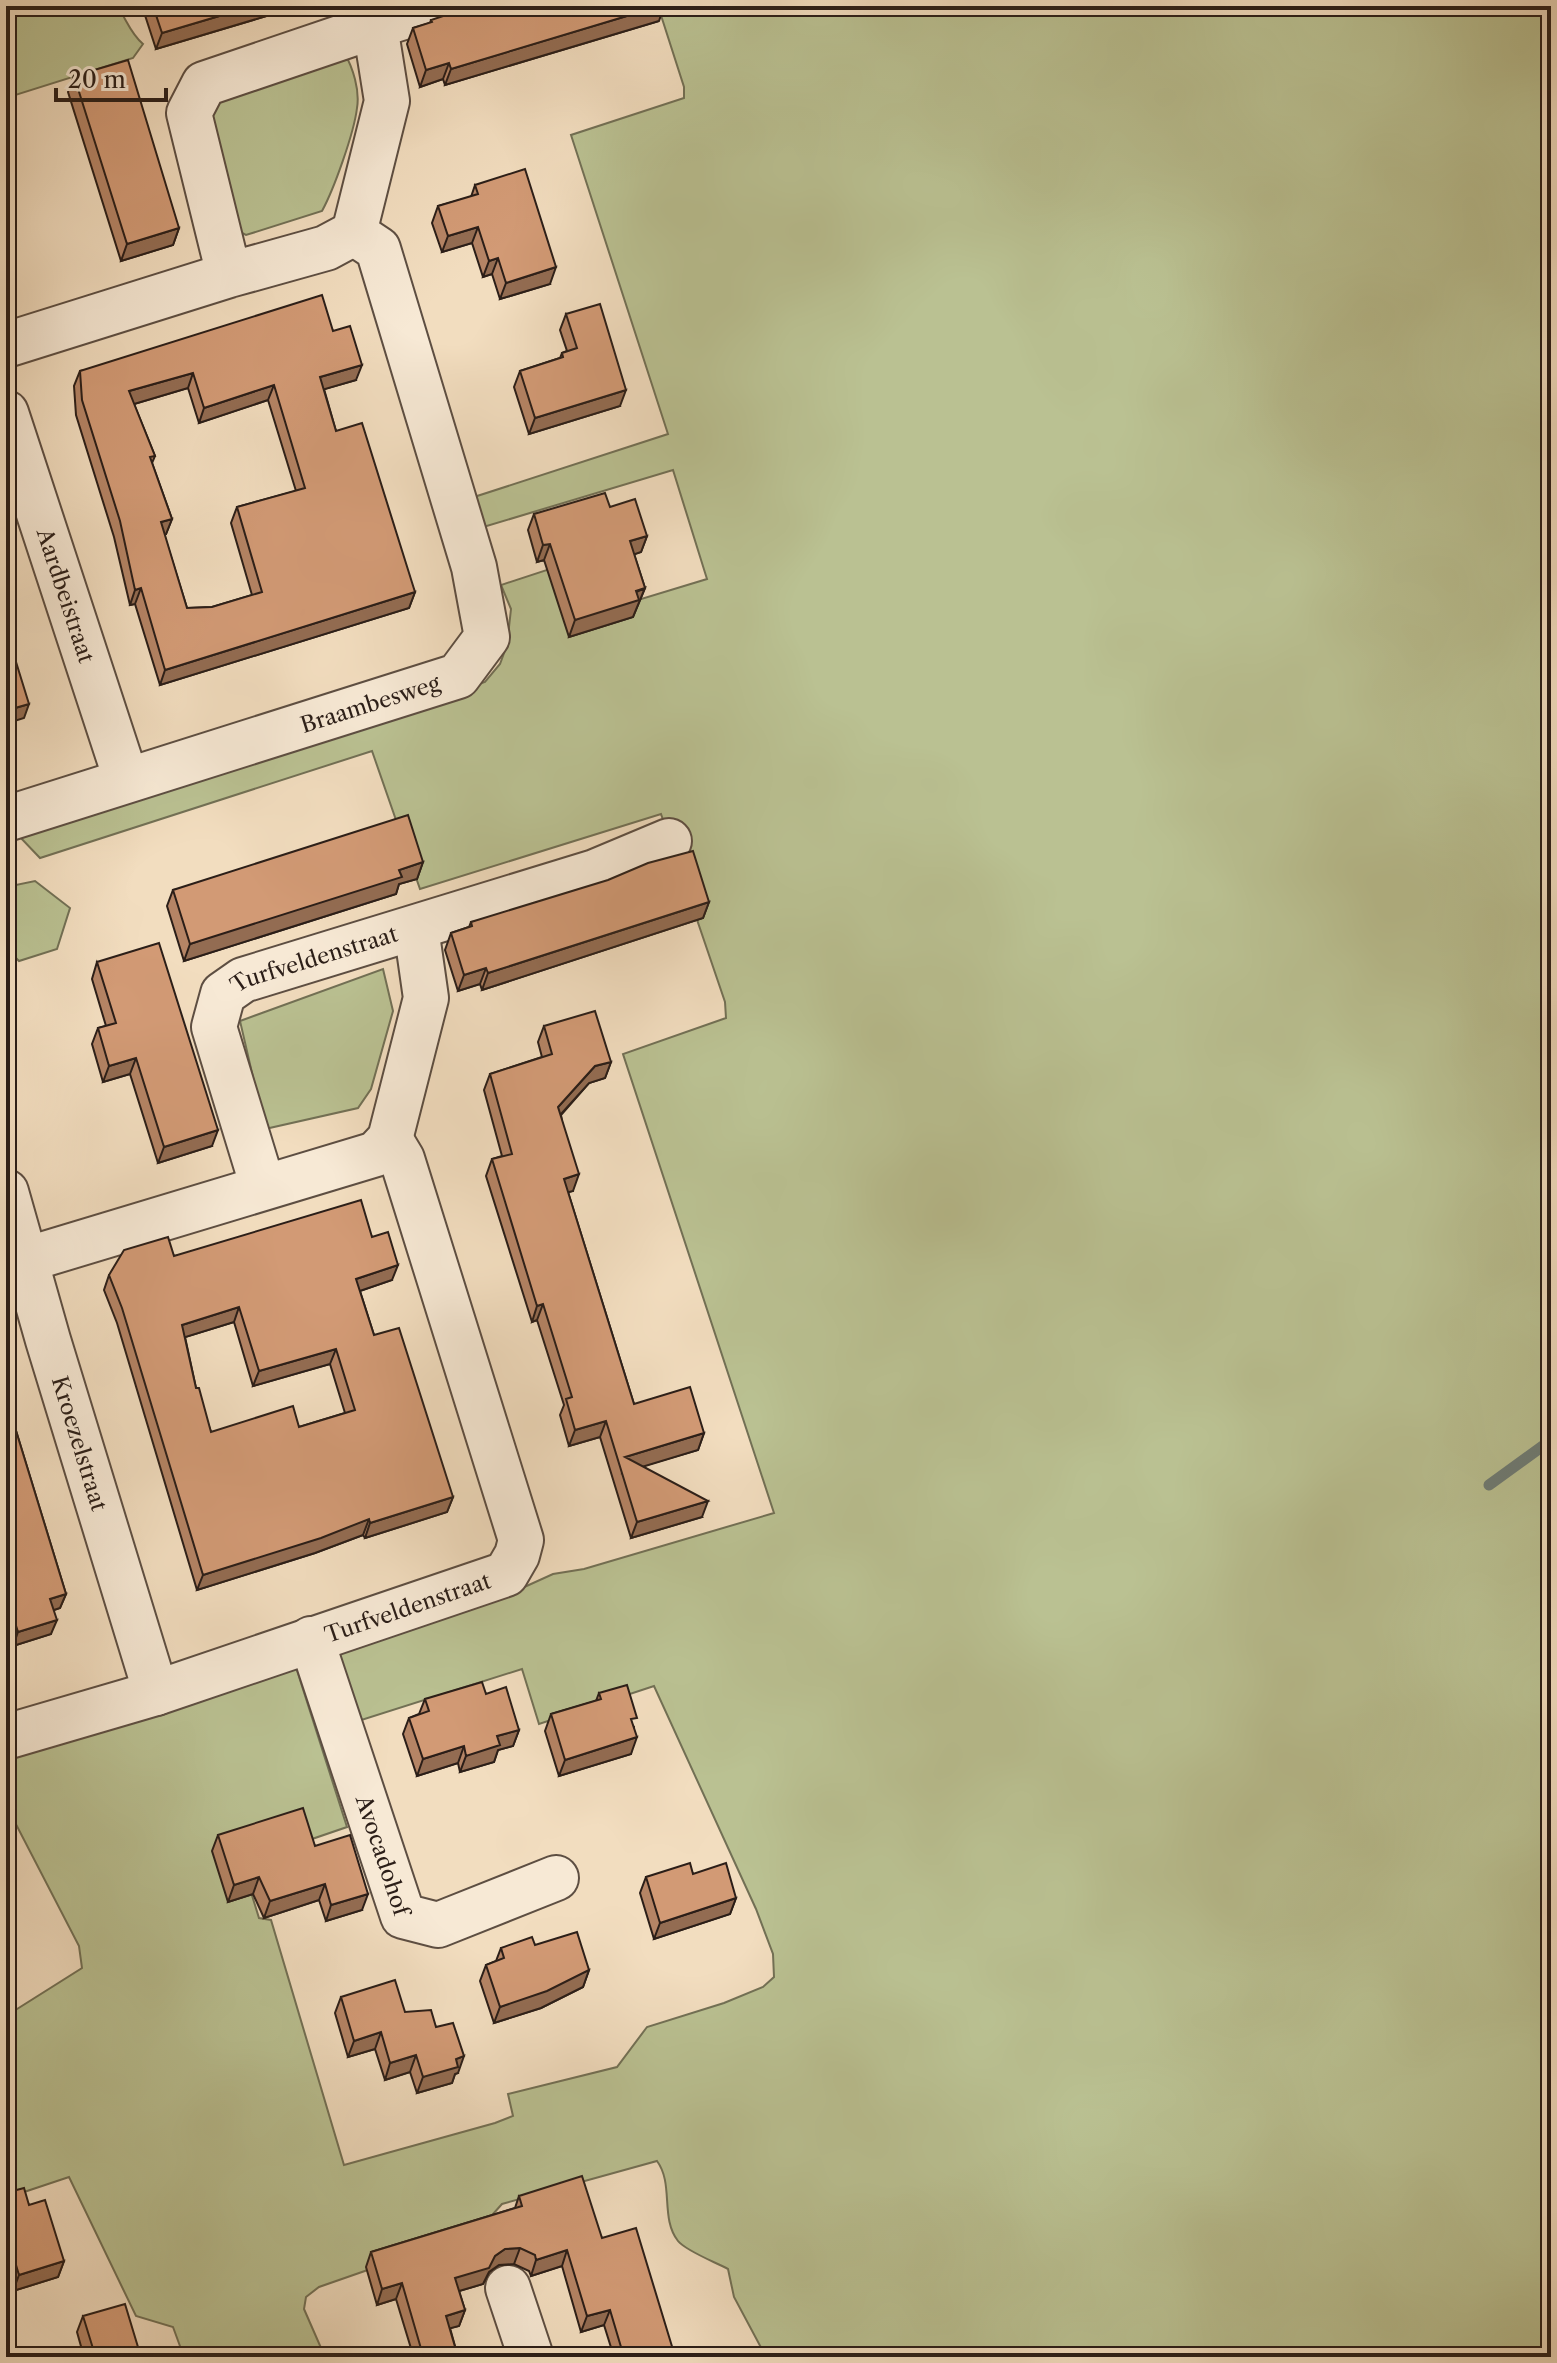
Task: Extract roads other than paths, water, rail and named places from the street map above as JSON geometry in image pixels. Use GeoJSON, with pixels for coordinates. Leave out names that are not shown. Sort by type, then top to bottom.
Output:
{"type":"FeatureCollection","features":[{"type":"Feature","properties":{"kind":"street"},"geometry":{"type":"LineString","coordinates":[[229,275],[189,113],[204,84],[438,6]]}},
{"type":"Feature","properties":{"kind":"street"},"geometry":{"type":"LineString","coordinates":[[6,345],[326,248],[354,233],[387,101],[375,26]]}},
{"type":"Feature","properties":{"kind":"street","name":"Braambesweg"},"geometry":{"type":"LineString","coordinates":[[6,819],[458,676],[487,637],[474,567],[378,249],[354,233]]}},
{"type":"Feature","properties":{"kind":"street","name":"Aardbeistraat"},"geometry":{"type":"LineString","coordinates":[[6,413],[126,779]]}},
{"type":"Feature","properties":{"kind":"street","name":"Turfveldenstraat"},"geometry":{"type":"LineString","coordinates":[[263,1187],[214,1027],[223,994],[243,980],[595,872],[669,841]]}},
{"type":"Feature","properties":{"kind":"street","name":"Turfveldenstraat"},"geometry":{"type":"LineString","coordinates":[[6,1737],[156,1693],[506,1574],[517,1555],[521,1540],[402,1159],[390,1139],[426,998],[416,928]]}},
{"type":"Feature","properties":{"kind":"street"},"geometry":{"type":"LineString","coordinates":[[25,1260],[376,1154],[390,1139]]}},
{"type":"Feature","properties":{"kind":"street","name":"Kroezelstraat"},"geometry":{"type":"LineString","coordinates":[[6,1192],[156,1693]]}},
{"type":"Feature","properties":{"kind":"street","name":"Avocadohof"},"geometry":{"type":"LineString","coordinates":[[311,1639],[403,1916],[438,1925],[556,1878]]}},
{"type":"Feature","properties":{"kind":"street"},"geometry":{"type":"LineString","coordinates":[[508,2288],[531,2357]]}},
{"type":"Feature","properties":{"kind":"waterway"},"geometry":{"type":"LineString","coordinates":[[1489,1485],[1551,1440]]}}]}
